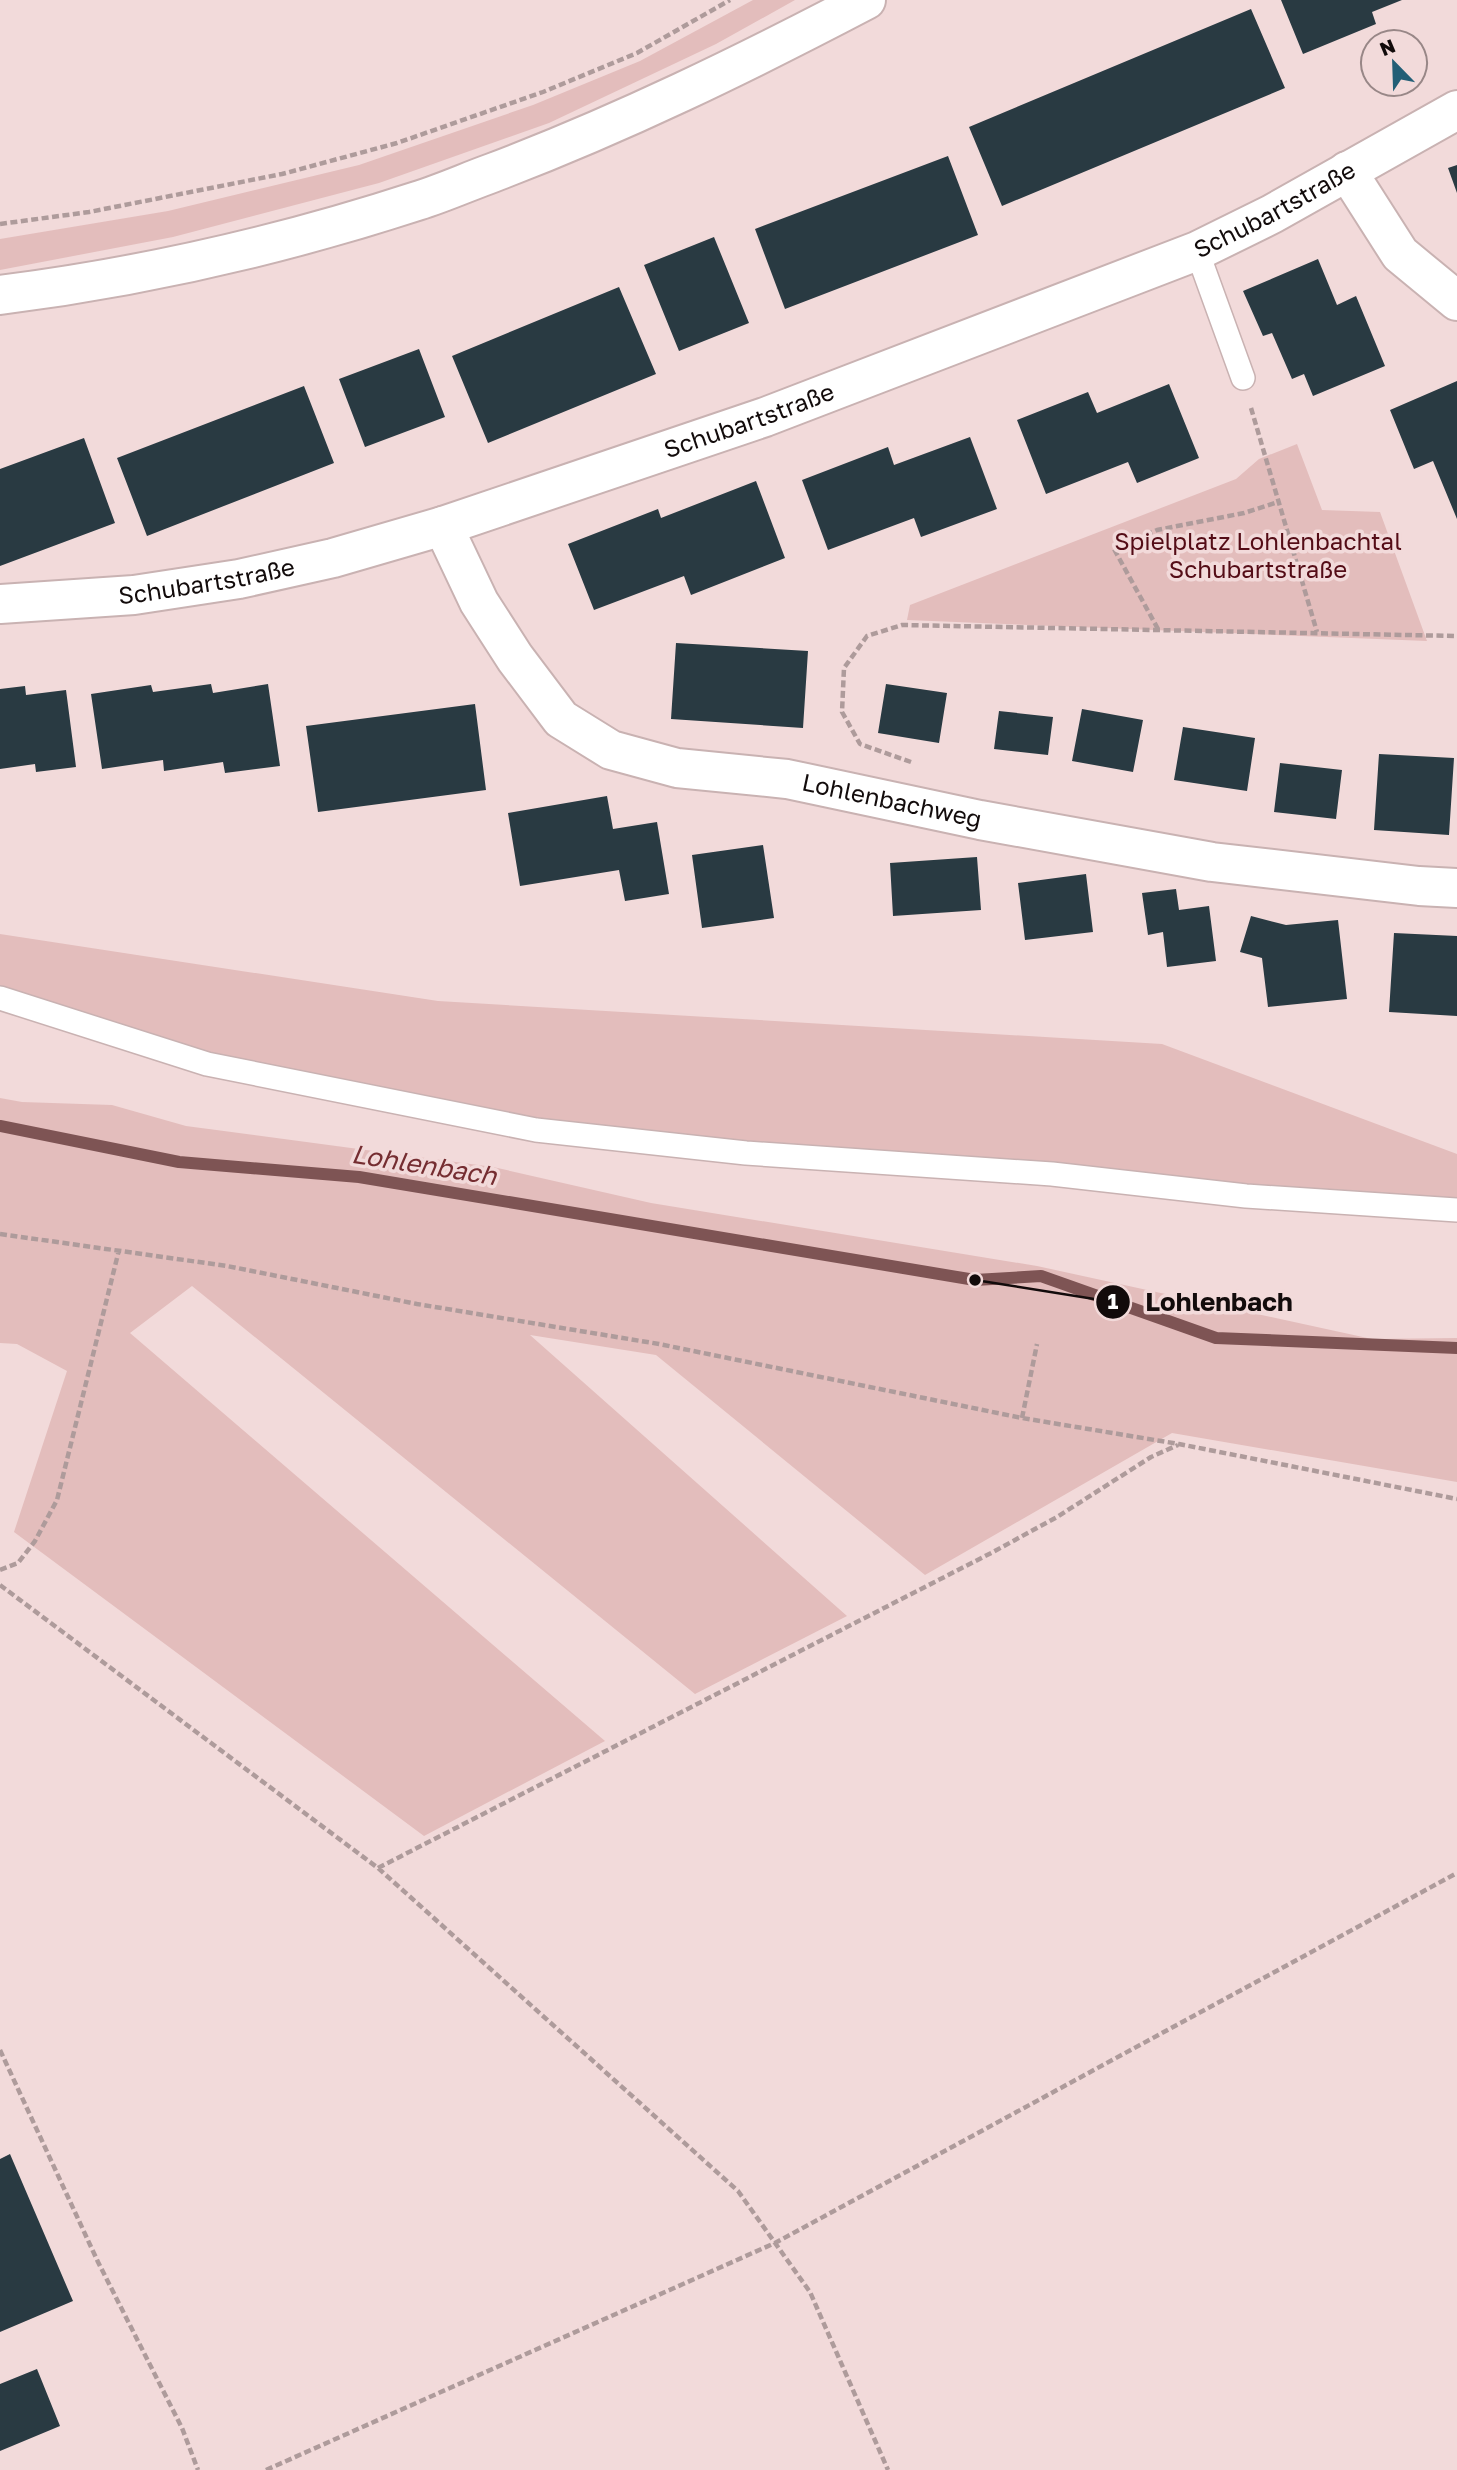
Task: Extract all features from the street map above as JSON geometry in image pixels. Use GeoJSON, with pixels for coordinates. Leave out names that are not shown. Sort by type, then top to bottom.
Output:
{"type":"FeatureCollection","features":[{"type":"Feature","properties":{"kind":"street"},"geometry":{"type":"LineString","coordinates":[[0,295],[65,287],[284,241],[420,200],[571,142],[735,68],[866,0]]}},
{"type":"Feature","properties":{"kind":"street","name":"Schubartstraße"},"geometry":{"type":"LineString","coordinates":[[0,604],[134,595],[239,579],[333,558],[443,526],[765,417],[1197,251],[1272,214],[1457,110]]}},
{"type":"Feature","properties":{"kind":"street"},"geometry":{"type":"LineString","coordinates":[[1347,171],[1400,254],[1457,301]]}},
{"type":"Feature","properties":{"kind":"street","name":"Lohlenbachweg"},"geometry":{"type":"LineString","coordinates":[[443,526],[478,602],[515,658],[561,719],[611,750],[677,768],[787,779],[980,820],[1212,862],[1457,888]]}},
{"type":"Feature","properties":{"kind":"lane"},"geometry":{"type":"LineString","coordinates":[[1197,251],[1243,378]]}},
{"type":"Feature","properties":{"kind":"lane"},"geometry":{"type":"LineString","coordinates":[[0,998],[207,1064],[537,1130],[746,1153],[1052,1174],[1246,1196],[1457,1210]]}},
{"type":"Feature","properties":{"kind":"path"},"geometry":{"type":"LineString","coordinates":[[0,224],[89,212],[269,177],[397,143],[544,92],[637,53],[730,0]]}},
{"type":"Feature","properties":{"kind":"path"},"geometry":{"type":"LineString","coordinates":[[1243,378],[1317,632]]}},
{"type":"Feature","properties":{"kind":"path"},"geometry":{"type":"LineString","coordinates":[[1159,630],[1114,549],[1157,530],[1244,513],[1278,502]]}},
{"type":"Feature","properties":{"kind":"path"},"geometry":{"type":"LineString","coordinates":[[918,765],[860,744],[842,712],[844,668],[867,636],[902,625],[1457,636]]}},
{"type":"Feature","properties":{"kind":"path"},"geometry":{"type":"LineString","coordinates":[[0,1234],[226,1266],[417,1304],[659,1344],[1022,1418],[1179,1444],[1457,1499]]}},
{"type":"Feature","properties":{"kind":"path"},"geometry":{"type":"LineString","coordinates":[[0,1570],[18,1563],[35,1541],[57,1500],[119,1250]]}},
{"type":"Feature","properties":{"kind":"path"},"geometry":{"type":"LineString","coordinates":[[1022,1418],[1037,1344]]}},
{"type":"Feature","properties":{"kind":"path"},"geometry":{"type":"LineString","coordinates":[[378,1868],[993,1552],[1057,1517],[1151,1457],[1179,1444]]}},
{"type":"Feature","properties":{"kind":"path"},"geometry":{"type":"LineString","coordinates":[[0,1585],[378,1868],[738,2191],[810,2292],[888,2470]]}},
{"type":"Feature","properties":{"kind":"path"},"geometry":{"type":"LineString","coordinates":[[266,2470],[775,2243],[1457,1873]]}},
{"type":"Feature","properties":{"kind":"path"},"geometry":{"type":"LineString","coordinates":[[0,2050],[98,2262],[182,2428],[198,2470]]}},
{"type":"Feature","properties":{"kind":"green space"},"geometry":{"type":"Polygon","coordinates":[[[753,0],[795,0],[716,44],[549,123],[379,183],[173,237],[0,270],[0,239],[168,211],[359,165],[533,105],[640,61],[753,0]]]}},
{"type":"Feature","properties":{"kind":"green space","name":"Spielplatz Lohlenbachtal Schubartstraße"},"geometry":{"type":"Polygon","coordinates":[[[1297,444],[1322,510],[1380,512],[1427,641],[907,620],[910,605],[1236,479],[1259,459],[1297,444]]]}},
{"type":"Feature","properties":{"kind":"green space"},"geometry":{"type":"Polygon","coordinates":[[[0,934],[438,1001],[1162,1044],[1457,1154],[1457,1210],[536,1130],[207,1064],[0,998],[0,934]]]}},
{"type":"Feature","properties":{"kind":"green space"},"geometry":{"type":"Polygon","coordinates":[[[0,1098],[22,1102],[112,1105],[186,1126],[493,1167],[651,1203],[1037,1266],[1372,1339],[1457,1338],[1457,1482],[1172,1433],[925,1575],[656,1355],[530,1335],[847,1616],[695,1694],[192,1286],[130,1333],[605,1741],[424,1836],[14,1532],[67,1371],[17,1344],[0,1343],[0,1098]]]}},
{"type":"Feature","properties":{"kind":"building"},"geometry":{"type":"Polygon","coordinates":[[[1281,0],[1402,0],[1372,12],[1376,24],[1359,28],[1359,31],[1303,54],[1281,0]]]}},
{"type":"Feature","properties":{"kind":"building"},"geometry":{"type":"Polygon","coordinates":[[[1251,9],[1285,88],[1002,206],[969,127],[1251,9]]]}},
{"type":"Feature","properties":{"kind":"building"},"geometry":{"type":"Polygon","coordinates":[[[948,156],[978,235],[785,309],[755,229],[948,156]]]}},
{"type":"Feature","properties":{"kind":"building"},"geometry":{"type":"Polygon","coordinates":[[[1457,165],[1457,193],[1448,168],[1457,165]]]}},
{"type":"Feature","properties":{"kind":"building"},"geometry":{"type":"Polygon","coordinates":[[[714,237],[749,323],[679,351],[644,265],[714,237]]]}},
{"type":"Feature","properties":{"kind":"building"},"geometry":{"type":"Polygon","coordinates":[[[1318,259],[1337,305],[1356,296],[1385,366],[1313,396],[1304,374],[1292,379],[1272,333],[1263,336],[1243,291],[1318,259]]]}},
{"type":"Feature","properties":{"kind":"building"},"geometry":{"type":"Polygon","coordinates":[[[619,287],[656,374],[488,443],[452,356],[619,287]]]}},
{"type":"Feature","properties":{"kind":"building"},"geometry":{"type":"Polygon","coordinates":[[[419,349],[445,417],[365,447],[339,379],[419,349]]]}},
{"type":"Feature","properties":{"kind":"building"},"geometry":{"type":"Polygon","coordinates":[[[1457,381],[1457,519],[1433,461],[1414,469],[1390,410],[1457,381]]]}},
{"type":"Feature","properties":{"kind":"building"},"geometry":{"type":"Polygon","coordinates":[[[1169,384],[1199,458],[1137,483],[1128,462],[1046,494],[1017,420],[1088,392],[1097,413],[1169,384]]]}},
{"type":"Feature","properties":{"kind":"building"},"geometry":{"type":"Polygon","coordinates":[[[304,386],[334,463],[147,536],[117,458],[304,386]]]}},
{"type":"Feature","properties":{"kind":"building"},"geometry":{"type":"Polygon","coordinates":[[[970,437],[997,509],[921,537],[914,518],[828,550],[802,480],[888,447],[894,465],[970,437]]]}},
{"type":"Feature","properties":{"kind":"building"},"geometry":{"type":"Polygon","coordinates":[[[84,438],[115,523],[0,566],[0,469],[84,438]]]}},
{"type":"Feature","properties":{"kind":"building"},"geometry":{"type":"Polygon","coordinates":[[[756,481],[785,558],[691,595],[684,576],[594,610],[568,544],[658,509],[661,518],[756,481]]]}},
{"type":"Feature","properties":{"kind":"building"},"geometry":{"type":"Polygon","coordinates":[[[676,643],[808,651],[803,728],[671,719],[676,643]]]}},
{"type":"Feature","properties":{"kind":"building"},"geometry":{"type":"Polygon","coordinates":[[[211,684],[213,693],[268,684],[280,766],[225,773],[223,762],[164,771],[163,760],[102,769],[91,694],[151,685],[153,692],[211,684]]]}},
{"type":"Feature","properties":{"kind":"building"},"geometry":{"type":"Polygon","coordinates":[[[886,684],[947,693],[939,743],[878,733],[886,684]]]}},
{"type":"Feature","properties":{"kind":"building"},"geometry":{"type":"Polygon","coordinates":[[[25,686],[26,695],[66,690],[76,767],[36,772],[35,764],[0,769],[0,689],[25,686]]]}},
{"type":"Feature","properties":{"kind":"building"},"geometry":{"type":"Polygon","coordinates":[[[475,704],[486,790],[318,812],[306,726],[475,704]]]}},
{"type":"Feature","properties":{"kind":"building"},"geometry":{"type":"Polygon","coordinates":[[[1082,709],[1143,720],[1133,772],[1072,761],[1082,709]]]}},
{"type":"Feature","properties":{"kind":"building"},"geometry":{"type":"Polygon","coordinates":[[[999,711],[1053,717],[1048,755],[994,749],[999,711]]]}},
{"type":"Feature","properties":{"kind":"building"},"geometry":{"type":"Polygon","coordinates":[[[1183,727],[1255,738],[1247,791],[1174,780],[1183,727]]]}},
{"type":"Feature","properties":{"kind":"building"},"geometry":{"type":"Polygon","coordinates":[[[1379,754],[1454,758],[1449,835],[1374,830],[1379,754]]]}},
{"type":"Feature","properties":{"kind":"building"},"geometry":{"type":"Polygon","coordinates":[[[1280,763],[1342,770],[1336,819],[1274,812],[1280,763]]]}},
{"type":"Feature","properties":{"kind":"building"},"geometry":{"type":"Polygon","coordinates":[[[607,796],[613,829],[657,822],[669,894],[625,901],[619,870],[520,886],[508,813],[607,796]]]}},
{"type":"Feature","properties":{"kind":"building"},"geometry":{"type":"Polygon","coordinates":[[[763,845],[774,918],[702,928],[692,855],[763,845]]]}},
{"type":"Feature","properties":{"kind":"building"},"geometry":{"type":"Polygon","coordinates":[[[977,857],[981,910],[893,916],[890,863],[977,857]]]}},
{"type":"Feature","properties":{"kind":"building"},"geometry":{"type":"Polygon","coordinates":[[[1086,874],[1093,932],[1025,940],[1018,883],[1086,874]]]}},
{"type":"Feature","properties":{"kind":"building"},"geometry":{"type":"Polygon","coordinates":[[[1176,889],[1179,910],[1209,906],[1216,961],[1167,967],[1163,932],[1148,935],[1142,893],[1176,889]]]}},
{"type":"Feature","properties":{"kind":"building"},"geometry":{"type":"Polygon","coordinates":[[[1251,916],[1286,925],[1338,920],[1347,999],[1268,1007],[1262,958],[1240,952],[1251,916]]]}},
{"type":"Feature","properties":{"kind":"building"},"geometry":{"type":"Polygon","coordinates":[[[1394,933],[1457,936],[1457,1016],[1389,1012],[1394,933]]]}},
{"type":"Feature","properties":{"kind":"building"},"geometry":{"type":"Polygon","coordinates":[[[10,2154],[73,2301],[0,2332],[0,2159],[10,2154]]]}},
{"type":"Feature","properties":{"kind":"building"},"geometry":{"type":"Polygon","coordinates":[[[37,2369],[60,2426],[0,2451],[0,2384],[37,2369]]]}},
{"type":"Feature","properties":{"kind":"waterway","name":"Lohlenbach"},"geometry":{"type":"LineString","coordinates":[[0,1126],[179,1162],[359,1177],[975,1280],[1041,1276],[1216,1338],[1457,1348]]}},
{"type":"Feature","properties":{"kind":"place","name":"Lohlenbach"},"geometry":{"type":"Point","coordinates":[975,1280]}}]}
